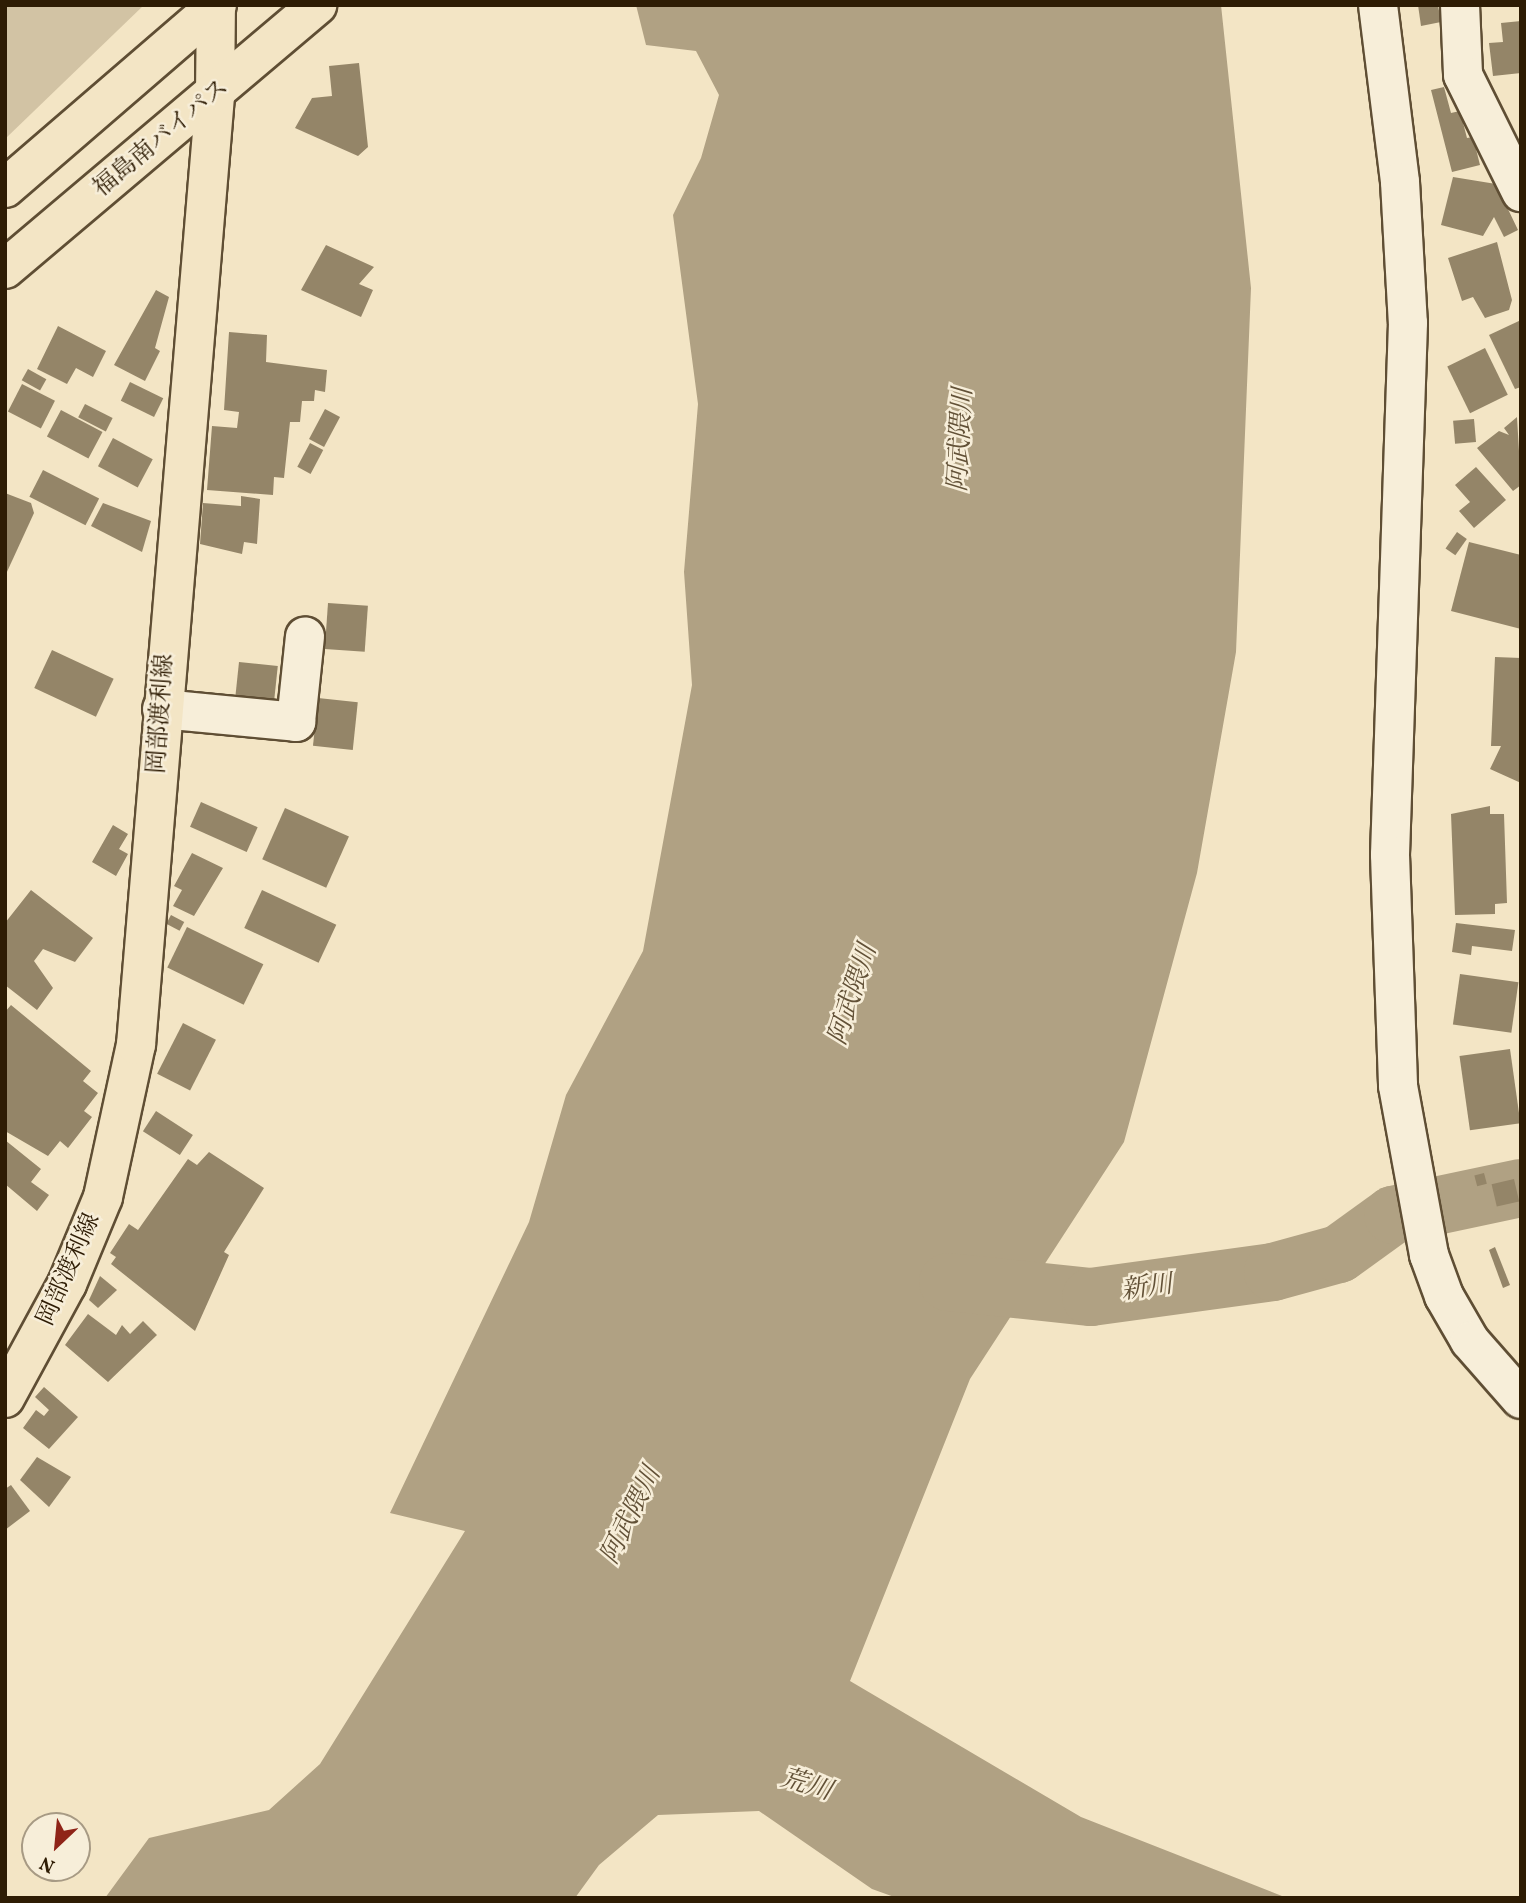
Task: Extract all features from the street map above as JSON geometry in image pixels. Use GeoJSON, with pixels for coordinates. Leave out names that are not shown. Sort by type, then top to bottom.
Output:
{"type":"FeatureCollection","features":[{"type":"Feature","properties":{"kind":"main road","name":"岡部渡利線"},"geometry":{"type":"LineString","coordinates":[[5,1398],[72,1272],[103,1197],[124,1116],[215,96],[217,5]]}},
{"type":"Feature","properties":{"kind":"main road"},"geometry":{"type":"LineString","coordinates":[[5,188],[217,5]]}},
{"type":"Feature","properties":{"kind":"main road","name":"福島南バイパス"},"geometry":{"type":"LineString","coordinates":[[5,269],[215,96],[317,5]]}},
{"type":"Feature","properties":{"kind":"street"},"geometry":{"type":"LineString","coordinates":[[1378,5],[1400,182],[1408,323],[1390,855],[1398,1086],[1429,1255],[1444,1296],[1470,1341],[1521,1399]]}},
{"type":"Feature","properties":{"kind":"street"},"geometry":{"type":"LineString","coordinates":[[1460,5],[1463,75],[1521,192]]}},
{"type":"Feature","properties":{"kind":"street"},"geometry":{"type":"LineString","coordinates":[[162,709],[296,722],[304,636]]}},
{"type":"Feature","properties":{"kind":"shaded area"},"geometry":{"type":"Polygon","coordinates":[[[5,5],[144,5],[5,139],[5,5]]]}},
{"type":"Feature","properties":{"kind":"water"},"geometry":{"type":"Polygon","coordinates":[[[636,5],[1221,5],[1251,288],[1236,652],[1197,873],[1124,1142],[970,1379],[850,1681],[1081,1817],[1287,1898],[897,1898],[872,1889],[759,1811],[658,1815],[599,1865],[575,1898],[105,1898],[149,1838],[269,1810],[320,1764],[465,1531],[390,1513],[529,1222],[566,1095],[643,951],[692,685],[684,572],[698,404],[673,215],[701,158],[719,95],[696,51],[646,45],[636,5]]]}},
{"type":"Feature","properties":{"kind":"building"},"geometry":{"type":"Polygon","coordinates":[[[1418,5],[1438,5],[1441,22],[1421,26],[1418,5]]]}},
{"type":"Feature","properties":{"kind":"building"},"geometry":{"type":"Polygon","coordinates":[[[1521,21],[1521,73],[1493,76],[1489,43],[1503,42],[1501,23],[1521,21]]]}},
{"type":"Feature","properties":{"kind":"building"},"geometry":{"type":"Polygon","coordinates":[[[359,63],[368,147],[358,156],[295,128],[312,98],[332,96],[329,66],[359,63]]]}},
{"type":"Feature","properties":{"kind":"building"},"geometry":{"type":"Polygon","coordinates":[[[1444,87],[1451,113],[1460,111],[1467,138],[1473,137],[1480,165],[1452,172],[1431,90],[1444,87]]]}},
{"type":"Feature","properties":{"kind":"building"},"geometry":{"type":"Polygon","coordinates":[[[1453,177],[1496,184],[1518,230],[1504,237],[1494,217],[1483,236],[1441,225],[1453,177]]]}},
{"type":"Feature","properties":{"kind":"building"},"geometry":{"type":"Polygon","coordinates":[[[1497,242],[1512,300],[1509,310],[1485,318],[1473,297],[1462,301],[1448,258],[1497,242]]]}},
{"type":"Feature","properties":{"kind":"building"},"geometry":{"type":"Polygon","coordinates":[[[326,245],[374,267],[359,284],[373,290],[361,317],[301,290],[326,245]]]}},
{"type":"Feature","properties":{"kind":"building"},"geometry":{"type":"Polygon","coordinates":[[[156,290],[169,297],[155,348],[160,351],[145,381],[114,365],[156,290]]]}},
{"type":"Feature","properties":{"kind":"building"},"geometry":{"type":"Polygon","coordinates":[[[1521,320],[1521,387],[1515,389],[1489,335],[1521,320]]]}},
{"type":"Feature","properties":{"kind":"building"},"geometry":{"type":"Polygon","coordinates":[[[58,326],[106,351],[93,377],[76,368],[67,384],[37,369],[58,326]]]}},
{"type":"Feature","properties":{"kind":"building"},"geometry":{"type":"Polygon","coordinates":[[[229,332],[267,335],[266,362],[327,370],[325,392],[315,390],[314,401],[302,401],[300,422],[290,422],[284,478],[274,477],[273,495],[207,490],[212,426],[237,428],[239,412],[224,410],[229,332]]]}},
{"type":"Feature","properties":{"kind":"building"},"geometry":{"type":"Polygon","coordinates":[[[1485,348],[1508,395],[1470,413],[1447,366],[1485,348]]]}},
{"type":"Feature","properties":{"kind":"building"},"geometry":{"type":"Polygon","coordinates":[[[28,369],[46,379],[40,391],[22,380],[28,369]]]}},
{"type":"Feature","properties":{"kind":"building"},"geometry":{"type":"Polygon","coordinates":[[[130,382],[163,398],[154,417],[121,401],[130,382]]]}},
{"type":"Feature","properties":{"kind":"building"},"geometry":{"type":"Polygon","coordinates":[[[22,384],[55,401],[41,428],[8,412],[22,384]]]}},
{"type":"Feature","properties":{"kind":"building"},"geometry":{"type":"Polygon","coordinates":[[[85,404],[113,418],[106,431],[78,417],[85,404]]]}},
{"type":"Feature","properties":{"kind":"building"},"geometry":{"type":"Polygon","coordinates":[[[325,409],[340,417],[324,447],[309,439],[325,409]]]}},
{"type":"Feature","properties":{"kind":"building"},"geometry":{"type":"Polygon","coordinates":[[[61,410],[102,432],[88,459],[47,436],[61,410]]]}},
{"type":"Feature","properties":{"kind":"building"},"geometry":{"type":"Polygon","coordinates":[[[1517,417],[1521,485],[1513,491],[1477,448],[1499,431],[1509,435],[1504,428],[1517,417]]]}},
{"type":"Feature","properties":{"kind":"building"},"geometry":{"type":"Polygon","coordinates":[[[1474,419],[1476,442],[1455,444],[1453,421],[1474,419]]]}},
{"type":"Feature","properties":{"kind":"building"},"geometry":{"type":"Polygon","coordinates":[[[113,438],[153,459],[138,487],[98,466],[113,438]]]}},
{"type":"Feature","properties":{"kind":"building"},"geometry":{"type":"Polygon","coordinates":[[[310,443],[323,450],[311,474],[297,467],[310,443]]]}},
{"type":"Feature","properties":{"kind":"building"},"geometry":{"type":"Polygon","coordinates":[[[1476,467],[1506,500],[1474,528],[1459,511],[1470,502],[1455,485],[1476,467]]]}},
{"type":"Feature","properties":{"kind":"building"},"geometry":{"type":"Polygon","coordinates":[[[43,470],[99,499],[86,525],[29,497],[43,470]]]}},
{"type":"Feature","properties":{"kind":"building"},"geometry":{"type":"Polygon","coordinates":[[[5,493],[31,503],[34,513],[6,574],[5,493]]]}},
{"type":"Feature","properties":{"kind":"building"},"geometry":{"type":"Polygon","coordinates":[[[241,496],[260,499],[257,544],[244,542],[242,554],[200,544],[203,503],[241,506],[241,496]]]}},
{"type":"Feature","properties":{"kind":"building"},"geometry":{"type":"Polygon","coordinates":[[[103,503],[151,521],[142,552],[91,526],[103,503]]]}},
{"type":"Feature","properties":{"kind":"building"},"geometry":{"type":"Polygon","coordinates":[[[1457,532],[1467,539],[1455,555],[1446,548],[1457,532]]]}},
{"type":"Feature","properties":{"kind":"building"},"geometry":{"type":"Polygon","coordinates":[[[1469,542],[1521,555],[1521,629],[1451,611],[1469,542]]]}},
{"type":"Feature","properties":{"kind":"building"},"geometry":{"type":"Polygon","coordinates":[[[328,603],[368,606],[365,652],[325,649],[328,603]]]}},
{"type":"Feature","properties":{"kind":"building"},"geometry":{"type":"Polygon","coordinates":[[[52,650],[114,679],[96,717],[34,688],[52,650]]]}},
{"type":"Feature","properties":{"kind":"building"},"geometry":{"type":"Polygon","coordinates":[[[1495,657],[1521,658],[1521,783],[1490,769],[1501,746],[1491,746],[1495,657]]]}},
{"type":"Feature","properties":{"kind":"building"},"geometry":{"type":"Polygon","coordinates":[[[239,662],[278,666],[274,705],[235,701],[239,662]]]}},
{"type":"Feature","properties":{"kind":"building"},"geometry":{"type":"Polygon","coordinates":[[[318,698],[358,702],[353,750],[313,746],[318,698]]]}},
{"type":"Feature","properties":{"kind":"building"},"geometry":{"type":"Polygon","coordinates":[[[201,802],[258,827],[247,852],[190,827],[201,802]]]}},
{"type":"Feature","properties":{"kind":"building"},"geometry":{"type":"Polygon","coordinates":[[[1490,806],[1490,814],[1504,814],[1507,903],[1495,904],[1495,914],[1455,915],[1451,814],[1490,806]]]}},
{"type":"Feature","properties":{"kind":"building"},"geometry":{"type":"Polygon","coordinates":[[[285,808],[349,836],[326,888],[262,859],[285,808]]]}},
{"type":"Feature","properties":{"kind":"building"},"geometry":{"type":"Polygon","coordinates":[[[113,825],[128,834],[119,849],[128,854],[116,876],[92,862],[113,825]]]}},
{"type":"Feature","properties":{"kind":"building"},"geometry":{"type":"Polygon","coordinates":[[[192,853],[223,868],[194,916],[173,906],[182,890],[174,886],[192,853]]]}},
{"type":"Feature","properties":{"kind":"building"},"geometry":{"type":"Polygon","coordinates":[[[31,890],[93,938],[75,962],[43,949],[34,961],[53,988],[37,1010],[5,985],[5,923],[31,890]]]}},
{"type":"Feature","properties":{"kind":"building"},"geometry":{"type":"Polygon","coordinates":[[[262,890],[336,925],[319,963],[244,928],[262,890]]]}},
{"type":"Feature","properties":{"kind":"building"},"geometry":{"type":"Polygon","coordinates":[[[171,915],[184,922],[180,931],[166,924],[171,915]]]}},
{"type":"Feature","properties":{"kind":"building"},"geometry":{"type":"Polygon","coordinates":[[[1456,923],[1515,930],[1512,951],[1472,946],[1471,955],[1452,952],[1456,923]]]}},
{"type":"Feature","properties":{"kind":"building"},"geometry":{"type":"Polygon","coordinates":[[[187,927],[263,964],[244,1005],[167,967],[187,927]]]}},
{"type":"Feature","properties":{"kind":"building"},"geometry":{"type":"Polygon","coordinates":[[[1460,974],[1518,982],[1511,1033],[1453,1025],[1460,974]]]}},
{"type":"Feature","properties":{"kind":"building"},"geometry":{"type":"Polygon","coordinates":[[[11,1005],[91,1071],[83,1081],[98,1093],[84,1111],[92,1117],[68,1148],[60,1141],[48,1156],[5,1131],[5,1012],[11,1005]]]}},
{"type":"Feature","properties":{"kind":"building"},"geometry":{"type":"Polygon","coordinates":[[[183,1023],[216,1040],[190,1091],[157,1074],[183,1023]]]}},
{"type":"Feature","properties":{"kind":"building"},"geometry":{"type":"Polygon","coordinates":[[[1510,1049],[1520,1123],[1470,1130],[1459,1056],[1510,1049]]]}},
{"type":"Feature","properties":{"kind":"building"},"geometry":{"type":"Polygon","coordinates":[[[156,1111],[193,1135],[180,1155],[143,1131],[156,1111]]]}},
{"type":"Feature","properties":{"kind":"building"},"geometry":{"type":"Polygon","coordinates":[[[5,1140],[41,1169],[31,1182],[49,1195],[37,1211],[5,1184],[5,1140]]]}},
{"type":"Feature","properties":{"kind":"building"},"geometry":{"type":"Polygon","coordinates":[[[209,1152],[264,1188],[224,1252],[229,1255],[195,1331],[111,1264],[116,1257],[110,1253],[129,1224],[138,1230],[188,1159],[197,1165],[209,1152]]]}},
{"type":"Feature","properties":{"kind":"building"},"geometry":{"type":"Polygon","coordinates":[[[1484,1173],[1487,1184],[1477,1186],[1474,1176],[1484,1173]]]}},
{"type":"Feature","properties":{"kind":"building"},"geometry":{"type":"Polygon","coordinates":[[[1514,1179],[1519,1201],[1497,1207],[1492,1184],[1514,1179]]]}},
{"type":"Feature","properties":{"kind":"building"},"geometry":{"type":"Polygon","coordinates":[[[1495,1247],[1510,1285],[1503,1288],[1489,1250],[1495,1247]]]}},
{"type":"Feature","properties":{"kind":"building"},"geometry":{"type":"Polygon","coordinates":[[[100,1276],[117,1290],[98,1308],[89,1300],[100,1276]]]}},
{"type":"Feature","properties":{"kind":"building"},"geometry":{"type":"Polygon","coordinates":[[[88,1314],[116,1335],[122,1325],[130,1334],[143,1321],[157,1335],[108,1382],[65,1345],[88,1314]]]}},
{"type":"Feature","properties":{"kind":"building"},"geometry":{"type":"Polygon","coordinates":[[[44,1387],[78,1417],[49,1449],[23,1428],[36,1410],[44,1416],[49,1410],[35,1397],[44,1387]]]}},
{"type":"Feature","properties":{"kind":"building"},"geometry":{"type":"Polygon","coordinates":[[[37,1457],[71,1477],[49,1507],[20,1480],[37,1457]]]}},
{"type":"Feature","properties":{"kind":"building"},"geometry":{"type":"Polygon","coordinates":[[[11,1485],[30,1511],[5,1530],[5,1489],[11,1485]]]}},
{"type":"Feature","properties":{"kind":"waterway","name":"新川"},"geometry":{"type":"LineString","coordinates":[[948,1282],[1091,1297],[1273,1272],[1339,1254],[1393,1215],[1521,1188]]}},
{"type":"Feature","properties":{"kind":"water label","name":"阿武隈川"},"geometry":{"type":"Point","coordinates":[962,440]}},
{"type":"Feature","properties":{"kind":"water label","name":"阿武隈川"},"geometry":{"type":"Point","coordinates":[854,995]}},
{"type":"Feature","properties":{"kind":"water label","name":"阿武隈川"},"geometry":{"type":"Point","coordinates":[632,1516]}},
{"type":"Feature","properties":{"kind":"water label","name":"荒川"},"geometry":{"type":"Point","coordinates":[806,1786]}}]}
